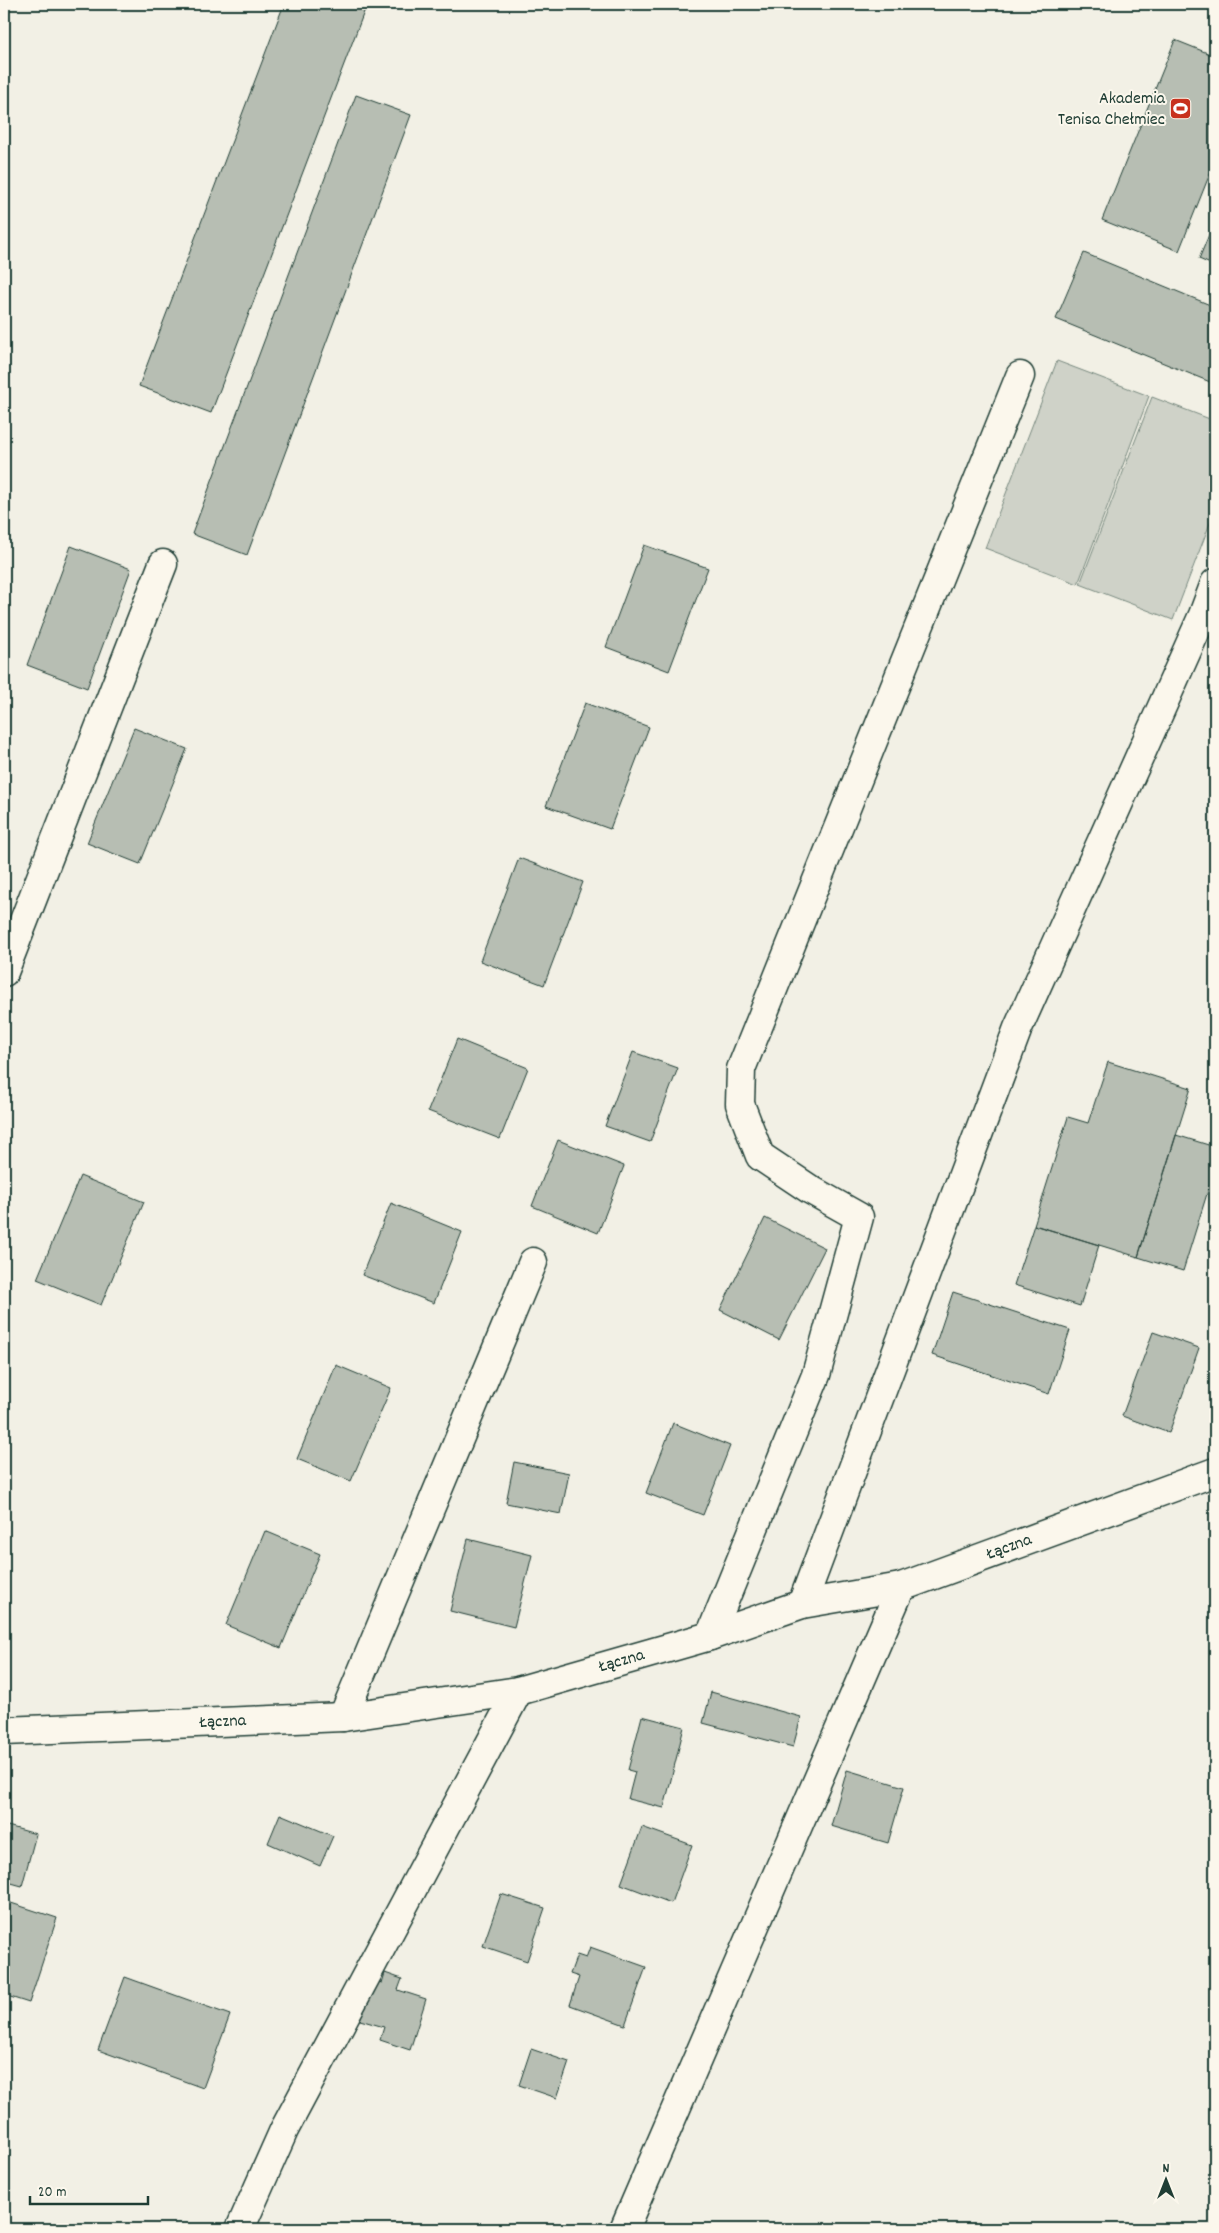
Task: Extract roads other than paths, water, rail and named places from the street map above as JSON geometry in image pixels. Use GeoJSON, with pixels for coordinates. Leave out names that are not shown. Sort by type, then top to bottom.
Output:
{"type":"FeatureCollection","features":[{"type":"Feature","properties":{"kind":"street"},"geometry":{"type":"LineString","coordinates":[[710,1636],[816,1375],[859,1217],[811,1190],[760,1156],[740,1104],[742,1068],[1020,376]]}},
{"type":"Feature","properties":{"kind":"street"},"geometry":{"type":"LineString","coordinates":[[4,972],[163,564]]}},
{"type":"Feature","properties":{"kind":"street"},"geometry":{"type":"LineString","coordinates":[[802,1604],[1018,1028],[1203,615],[1215,583]]}},
{"type":"Feature","properties":{"kind":"street"},"geometry":{"type":"LineString","coordinates":[[343,1717],[533,1262]]}},
{"type":"Feature","properties":{"kind":"street","name":"Łączna"},"geometry":{"type":"LineString","coordinates":[[4,1731],[343,1717],[518,1691],[710,1636],[802,1604],[901,1587],[1215,1472]]}},
{"type":"Feature","properties":{"kind":"street"},"geometry":{"type":"LineString","coordinates":[[624,2229],[901,1587]]}},
{"type":"Feature","properties":{"kind":"street"},"geometry":{"type":"LineString","coordinates":[[240,2229],[284,2130],[518,1691]]}},
{"type":"Feature","properties":{"kind":"place","name":"Akademia Tenisa Chełmiec"},"geometry":{"type":"Point","coordinates":[1181,109]}}]}
